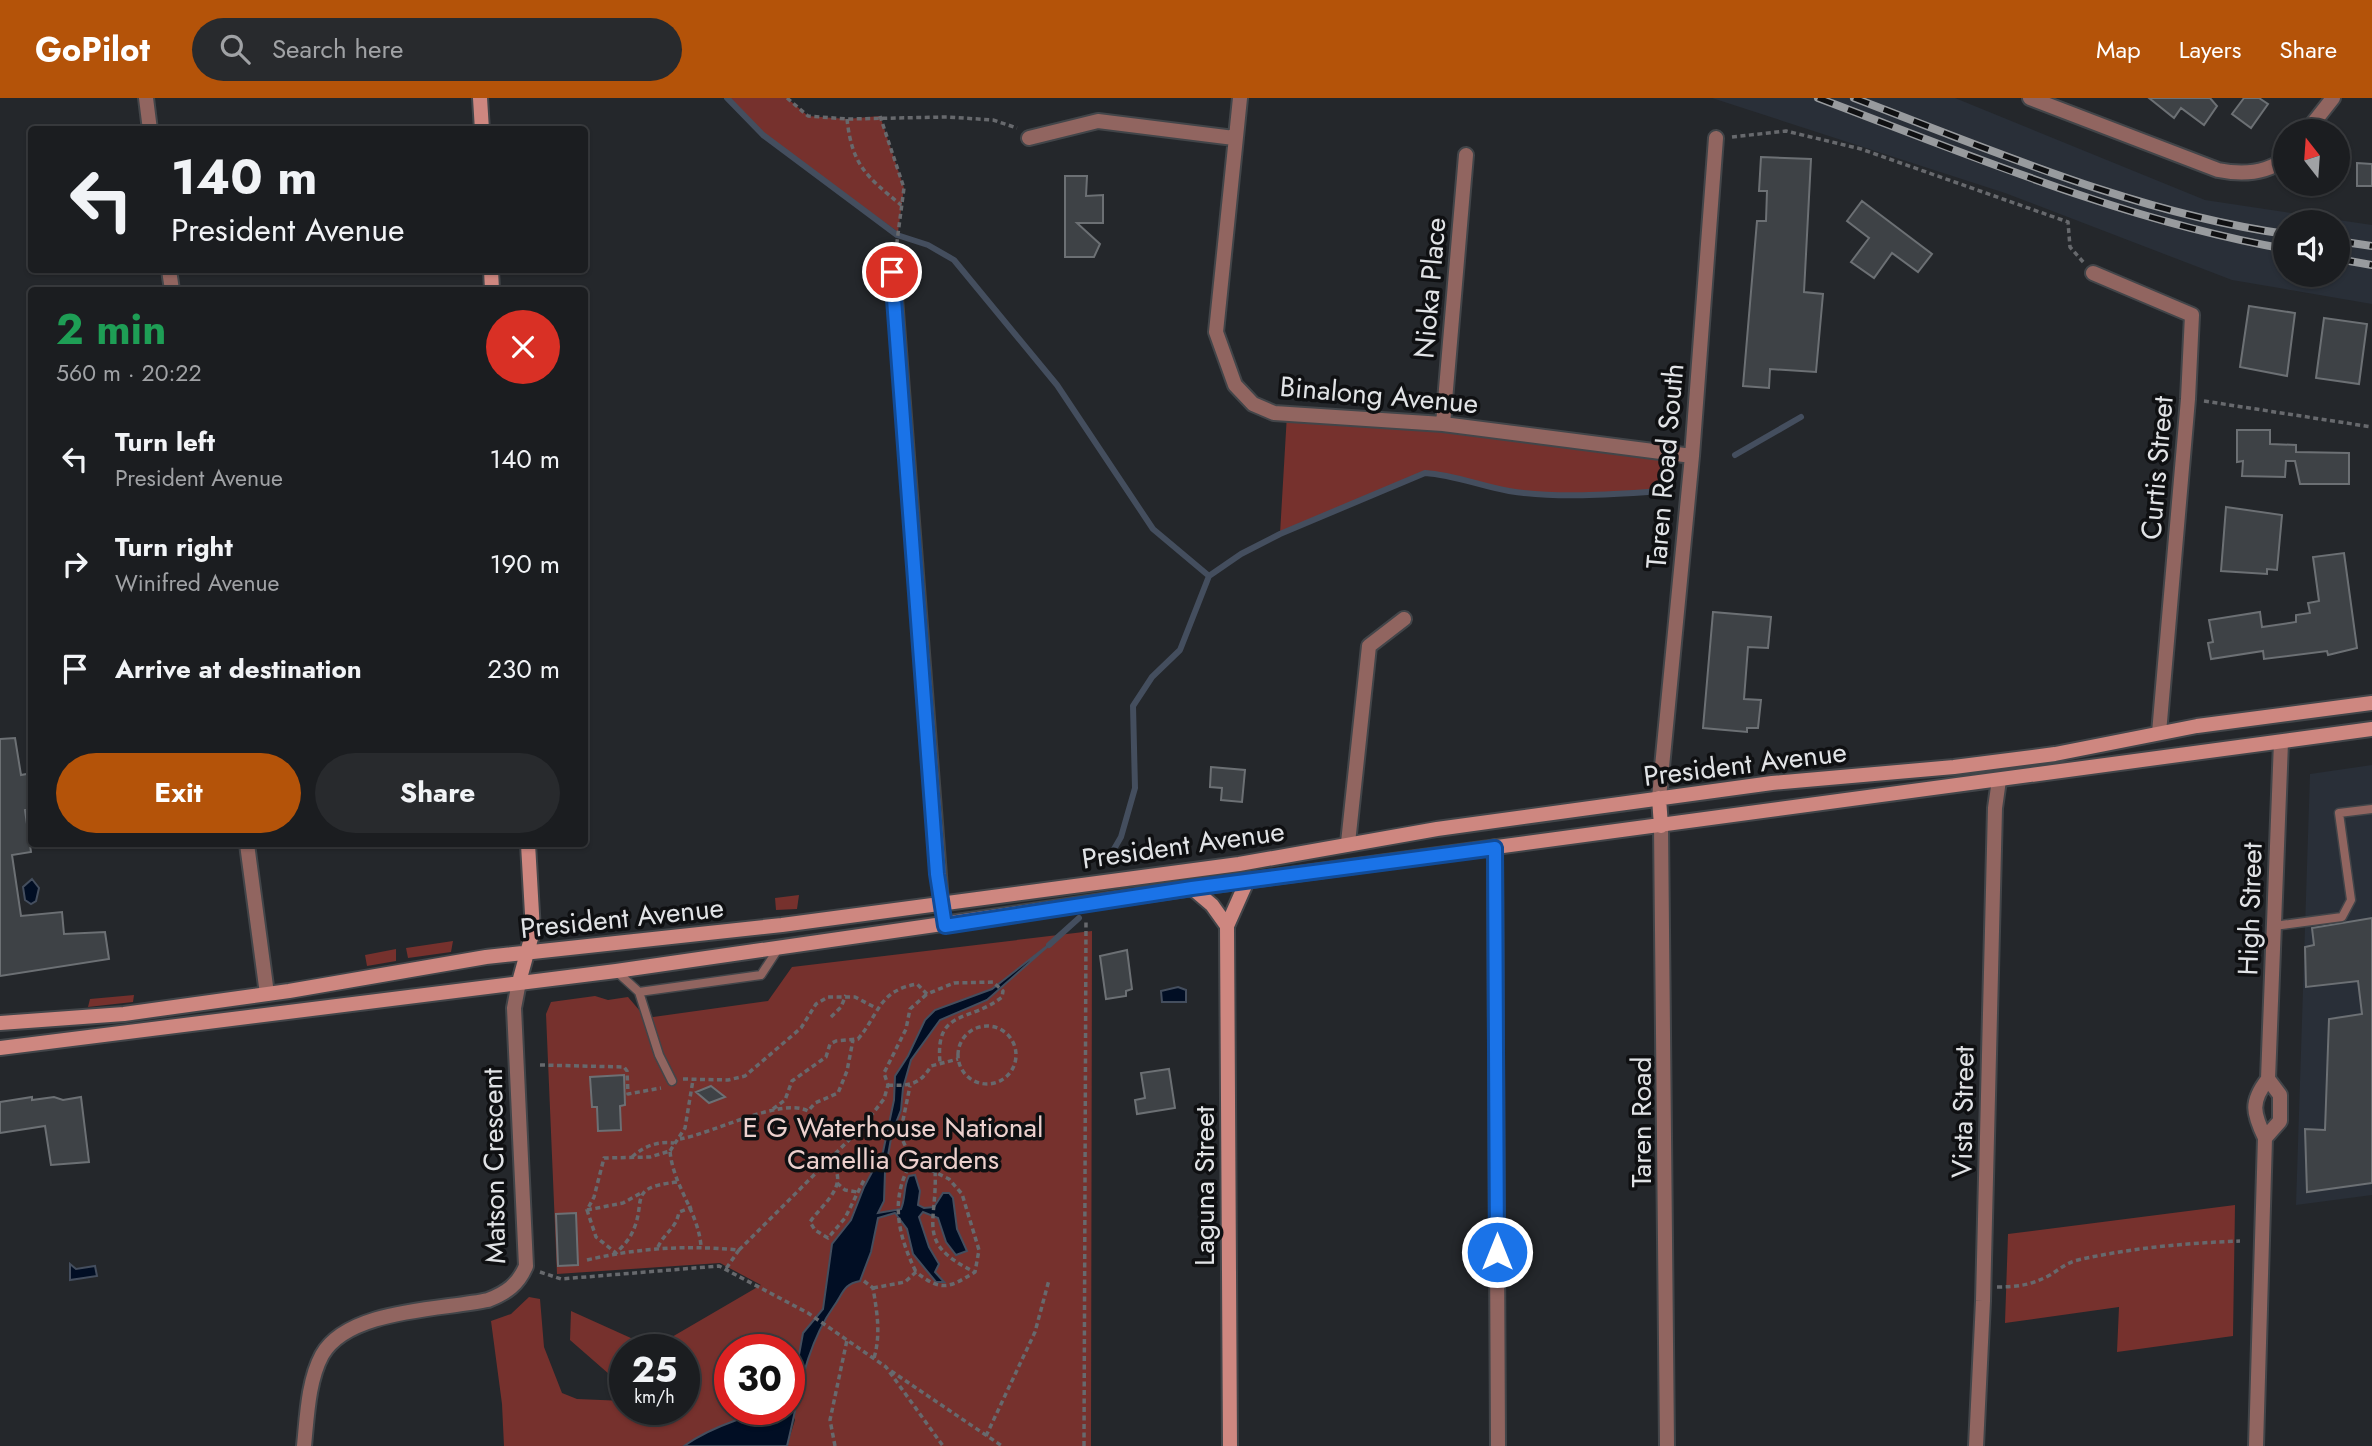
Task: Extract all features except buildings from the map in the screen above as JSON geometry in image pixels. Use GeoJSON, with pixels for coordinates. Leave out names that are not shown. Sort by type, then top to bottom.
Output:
{"type":"FeatureCollection","features":[{"type":"Feature","properties":{"kind":"main road"},"geometry":{"type":"LineString","coordinates":[[480,98],[482,126]]}},
{"type":"Feature","properties":{"kind":"main road","name":"President Avenue"},"geometry":{"type":"LineString","coordinates":[[0,1023],[124,1014],[267,994],[418,967],[691,936],[1263,861],[1348,843],[1659,798],[1772,783],[1954,767],[2055,754],[2159,733],[2372,704]]}},
{"type":"Feature","properties":{"kind":"main road"},"geometry":{"type":"LineString","coordinates":[[2280,715],[2281,741]]}},
{"type":"Feature","properties":{"kind":"main road","name":"President Avenue"},"geometry":{"type":"LineString","coordinates":[[0,1048],[616,971],[945,926],[1192,888],[2372,729]]}},
{"type":"Feature","properties":{"kind":"main road"},"geometry":{"type":"LineString","coordinates":[[2157,759],[2159,733]]}},
{"type":"Feature","properties":{"kind":"main road","name":"Taren Road"},"geometry":{"type":"LineString","coordinates":[[1659,798],[1661,826]]}},
{"type":"Feature","properties":{"kind":"main road"},"geometry":{"type":"LineString","coordinates":[[1348,843],[1350,867]]}},
{"type":"Feature","properties":{"kind":"main road","name":"Matson Crescent"},"geometry":{"type":"LineString","coordinates":[[519,982],[533,926],[528,847]]}},
{"type":"Feature","properties":{"kind":"main road","name":"Laguna Street"},"geometry":{"type":"LineString","coordinates":[[1230,1446],[1227,926],[1247,881]]}},
{"type":"Feature","properties":{"kind":"main road"},"geometry":{"type":"LineString","coordinates":[[1192,888],[1212,905],[1227,926]]}},
{"type":"Feature","properties":{"kind":"main road"},"geometry":{"type":"LineString","coordinates":[[941,902],[945,926]]}},
{"type":"Feature","properties":{"kind":"street"},"geometry":{"type":"LineString","coordinates":[[146,98],[150,126]]}},
{"type":"Feature","properties":{"kind":"street","name":"Binalong Avenue"},"geometry":{"type":"LineString","coordinates":[[1240,98],[1216,332],[1235,385],[1253,404],[1273,413],[1443,424],[1692,456]]}},
{"type":"Feature","properties":{"kind":"street"},"geometry":{"type":"LineString","coordinates":[[2030,98],[2218,170],[2244,174],[2273,165]]}},
{"type":"Feature","properties":{"kind":"street"},"geometry":{"type":"LineString","coordinates":[[2316,119],[2333,98]]}},
{"type":"Feature","properties":{"kind":"street"},"geometry":{"type":"LineString","coordinates":[[1029,138],[1098,121],[1234,138]]}},
{"type":"Feature","properties":{"kind":"street","name":"Taren Road South"},"geometry":{"type":"LineString","coordinates":[[1659,798],[1692,456],[1716,138]]}},
{"type":"Feature","properties":{"kind":"street","name":"Nioka Place"},"geometry":{"type":"LineString","coordinates":[[1443,424],[1466,155]]}},
{"type":"Feature","properties":{"kind":"street"},"geometry":{"type":"LineString","coordinates":[[892,272],[941,902]]}},
{"type":"Feature","properties":{"kind":"street","name":"Curtis Street"},"geometry":{"type":"LineString","coordinates":[[2093,273],[2192,315],[2188,399],[2159,733]]}},
{"type":"Feature","properties":{"kind":"street"},"geometry":{"type":"LineString","coordinates":[[1348,843],[1368,646],[1404,619]]}},
{"type":"Feature","properties":{"kind":"street","name":"High Street"},"geometry":{"type":"LineString","coordinates":[[2256,1446],[2265,1138],[2255,1117],[2256,1094],[2268,1079],[2281,741]]}},
{"type":"Feature","properties":{"kind":"street","name":"Vista Street"},"geometry":{"type":"LineString","coordinates":[[1976,1446],[1983,1301],[1994,816],[1999,780]]}},
{"type":"Feature","properties":{"kind":"street","name":"Taren Road"},"geometry":{"type":"LineString","coordinates":[[1661,826],[1667,1446]]}},
{"type":"Feature","properties":{"kind":"street"},"geometry":{"type":"LineString","coordinates":[[247,847],[267,994]]}},
{"type":"Feature","properties":{"kind":"street"},"geometry":{"type":"LineString","coordinates":[[1495,848],[1498,1446]]}},
{"type":"Feature","properties":{"kind":"street","name":"Matson Crescent"},"geometry":{"type":"LineString","coordinates":[[304,1446],[316,1373],[323,1355],[335,1340],[359,1324],[381,1318],[488,1300],[505,1293],[522,1275],[526,1266],[514,1008],[519,982]]}},
{"type":"Feature","properties":{"kind":"street","name":"High Street"},"geometry":{"type":"LineString","coordinates":[[2265,1138],[2280,1121],[2280,1095],[2268,1079]]}},
{"type":"Feature","properties":{"kind":"lane"},"geometry":{"type":"LineString","coordinates":[[2274,926],[2342,917],[2351,900],[2339,814],[2372,809]]}},
{"type":"Feature","properties":{"kind":"lane"},"geometry":{"type":"LineString","coordinates":[[639,992],[761,975],[778,949]]}},
{"type":"Feature","properties":{"kind":"lane"},"geometry":{"type":"LineString","coordinates":[[616,971],[639,992],[659,1055],[672,1081]]}},
{"type":"Feature","properties":{"kind":"path"},"geometry":{"type":"LineString","coordinates":[[787,98],[808,116],[847,119],[880,116],[993,120],[1016,128],[1029,138]]}},
{"type":"Feature","properties":{"kind":"path"},"geometry":{"type":"LineString","coordinates":[[880,116],[904,188],[897,238]]}},
{"type":"Feature","properties":{"kind":"path"},"geometry":{"type":"LineString","coordinates":[[847,119],[850,147],[861,168],[901,205]]}},
{"type":"Feature","properties":{"kind":"path"},"geometry":{"type":"LineString","coordinates":[[1716,138],[1786,131],[1861,149],[2025,205],[2068,222],[2070,247],[2093,273]]}},
{"type":"Feature","properties":{"kind":"path"},"geometry":{"type":"LineString","coordinates":[[2188,399],[2372,427]]}},
{"type":"Feature","properties":{"kind":"path"},"geometry":{"type":"LineString","coordinates":[[1084,1446],[1087,903]]}},
{"type":"Feature","properties":{"kind":"path"},"geometry":{"type":"LineString","coordinates":[[725,1270],[739,1250],[862,1127],[884,1098],[888,1085],[884,1073],[906,1028],[910,1009],[927,994],[954,983],[993,982],[1003,991],[994,1003],[979,1012],[959,1016],[943,1028],[938,1045],[940,1062]]}},
{"type":"Feature","properties":{"kind":"path"},"geometry":{"type":"LineString","coordinates":[[773,1109],[785,1100],[792,1082],[826,1057],[830,1044],[853,1040],[864,1031],[884,998],[904,987],[917,985],[927,994]]}},
{"type":"Feature","properties":{"kind":"path"},"geometry":{"type":"LineString","coordinates":[[540,1065],[624,1067],[627,1071],[628,1094],[649,1093],[672,1081],[727,1080],[745,1076],[801,1028],[816,1004],[828,997],[846,995],[877,1008]]}},
{"type":"Feature","properties":{"kind":"path"},"geometry":{"type":"LineString","coordinates":[[831,1017],[841,1007],[846,995]]}},
{"type":"Feature","properties":{"kind":"path"},"geometry":{"type":"LineString","coordinates":[[981,1027],[990,1027],[1007,1034],[1015,1051],[1012,1069],[999,1082],[989,1084],[970,1080],[963,1073],[958,1059],[960,1045],[965,1036],[981,1027]]}},
{"type":"Feature","properties":{"kind":"path"},"geometry":{"type":"LineString","coordinates":[[805,1116],[815,1103],[838,1093],[847,1071],[853,1040]]}},
{"type":"Feature","properties":{"kind":"path"},"geometry":{"type":"LineString","coordinates":[[912,1161],[903,1175],[898,1204],[901,1242],[916,1272],[933,1286],[953,1285],[975,1272],[979,1250],[962,1194],[949,1179],[912,1161],[903,1142],[902,1125],[910,1086],[940,1062],[958,1059]]}},
{"type":"Feature","properties":{"kind":"path"},"geometry":{"type":"LineString","coordinates":[[680,1139],[693,1094],[693,1080]]}},
{"type":"Feature","properties":{"kind":"path"},"geometry":{"type":"LineString","coordinates":[[888,1085],[910,1086]]}},
{"type":"Feature","properties":{"kind":"path"},"geometry":{"type":"LineString","coordinates":[[701,1246],[699,1226],[677,1182],[670,1151],[674,1143],[773,1109],[800,1107],[808,1111]]}},
{"type":"Feature","properties":{"kind":"path"},"geometry":{"type":"LineString","coordinates":[[631,1158],[640,1150],[662,1142],[674,1143]]}},
{"type":"Feature","properties":{"kind":"path"},"geometry":{"type":"LineString","coordinates":[[616,1253],[596,1237],[587,1210],[594,1197],[604,1158],[613,1155],[650,1157],[670,1151]]}},
{"type":"Feature","properties":{"kind":"path"},"geometry":{"type":"LineString","coordinates":[[824,1166],[835,1169],[837,1183],[830,1198],[810,1222],[815,1230],[828,1238],[845,1218],[864,1180]]}},
{"type":"Feature","properties":{"kind":"path"},"geometry":{"type":"LineString","coordinates":[[934,1171],[930,1220],[934,1238],[946,1256],[975,1272]]}},
{"type":"Feature","properties":{"kind":"path"},"geometry":{"type":"LineString","coordinates":[[587,1210],[623,1203],[649,1187],[677,1182]]}},
{"type":"Feature","properties":{"kind":"path"},"geometry":{"type":"LineString","coordinates":[[837,1183],[845,1190],[857,1192]]}},
{"type":"Feature","properties":{"kind":"path"},"geometry":{"type":"LineString","coordinates":[[616,1253],[631,1235],[641,1193]]}},
{"type":"Feature","properties":{"kind":"path"},"geometry":{"type":"LineString","coordinates":[[657,1247],[661,1240],[671,1233],[679,1212],[692,1208]]}},
{"type":"Feature","properties":{"kind":"path"},"geometry":{"type":"LineString","coordinates":[[1983,1301],[1997,1287],[2033,1284],[2064,1264],[2079,1259],[2157,1249],[2182,1242],[2240,1241]]}},
{"type":"Feature","properties":{"kind":"path"},"geometry":{"type":"LineString","coordinates":[[587,1261],[616,1253],[657,1247],[701,1246],[739,1250]]}},
{"type":"Feature","properties":{"kind":"path"},"geometry":{"type":"LineString","coordinates":[[539,1271],[561,1279],[719,1266],[808,1313],[1002,1446]]}},
{"type":"Feature","properties":{"kind":"path"},"geometry":{"type":"LineString","coordinates":[[873,1288],[905,1282],[916,1272]]}},
{"type":"Feature","properties":{"kind":"path"},"geometry":{"type":"LineString","coordinates":[[986,1436],[1035,1332],[1049,1280]]}},
{"type":"Feature","properties":{"kind":"path"},"geometry":{"type":"LineString","coordinates":[[864,1281],[873,1288],[880,1338],[874,1359]]}},
{"type":"Feature","properties":{"kind":"path"},"geometry":{"type":"LineString","coordinates":[[835,1446],[830,1420],[847,1340]]}},
{"type":"Feature","properties":{"kind":"path"},"geometry":{"type":"LineString","coordinates":[[886,1367],[943,1446]]}},
{"type":"Feature","properties":{"kind":"shaded area"},"geometry":{"type":"Polygon","coordinates":[[[1712,98],[1955,98],[2205,200],[2273,210],[2273,287],[2350,287],[2350,222],[2372,225],[2372,304],[2232,280],[2005,193],[1712,98]]]}},
{"type":"Feature","properties":{"kind":"shaded area"},"geometry":{"type":"Polygon","coordinates":[[[2372,765],[2372,1195],[2296,1205],[2310,774],[2372,765]]]}},
{"type":"Feature","properties":{"kind":"green space"},"geometry":{"type":"Polygon","coordinates":[[[727,98],[787,98],[808,116],[847,119],[880,116],[904,188],[898,232],[763,135],[727,98]]]}},
{"type":"Feature","properties":{"kind":"green space"},"geometry":{"type":"Polygon","coordinates":[[[1287,414],[1667,453],[1664,491],[1565,495],[1508,491],[1453,475],[1425,473],[1280,534],[1287,414]]]}},
{"type":"Feature","properties":{"kind":"green space"},"geometry":{"type":"Polygon","coordinates":[[[799,895],[797,909],[776,910],[775,898],[799,895]]]}},
{"type":"Feature","properties":{"kind":"green space","name":"E G Waterhouse National Camellia Gardens"},"geometry":{"type":"Polygon","coordinates":[[[1092,931],[1091,1446],[787,1446],[793,1425],[805,1425],[805,1334],[714,1334],[714,1425],[728,1425],[684,1446],[504,1446],[502,1404],[491,1321],[511,1314],[529,1297],[540,1299],[544,1347],[562,1393],[577,1399],[609,1400],[609,1425],[700,1425],[700,1334],[677,1334],[761,1285],[720,1263],[557,1274],[546,1014],[551,1002],[595,996],[608,1000],[628,997],[646,1018],[768,1001],[792,967],[1092,931]]]}},
{"type":"Feature","properties":{"kind":"green space"},"geometry":{"type":"Polygon","coordinates":[[[453,941],[451,952],[408,958],[406,948],[453,941]]]}},
{"type":"Feature","properties":{"kind":"green space"},"geometry":{"type":"Polygon","coordinates":[[[396,949],[396,961],[367,966],[365,955],[396,949]]]}},
{"type":"Feature","properties":{"kind":"green space"},"geometry":{"type":"Polygon","coordinates":[[[134,995],[133,1002],[88,1007],[90,999],[134,995]]]}},
{"type":"Feature","properties":{"kind":"green space"},"geometry":{"type":"Polygon","coordinates":[[[2235,1205],[2233,1336],[2117,1352],[2119,1307],[2005,1323],[2008,1234],[2235,1205]]]}},
{"type":"Feature","properties":{"kind":"green space","name":"E G Waterhouse National Camellia Gardens"},"geometry":{"type":"Polygon","coordinates":[[[571,1311],[622,1334],[609,1334],[609,1374],[570,1340],[571,1311]]]}},
{"type":"Feature","properties":{"kind":"water"},"geometry":{"type":"Polygon","coordinates":[[[32,879],[39,888],[36,901],[31,904],[25,900],[23,887],[32,879]]]}},
{"type":"Feature","properties":{"kind":"water"},"geometry":{"type":"Polygon","coordinates":[[[1056,939],[987,1000],[940,1020],[911,1060],[903,1088],[901,1110],[892,1133],[885,1172],[884,1201],[878,1213],[901,1209],[907,1180],[909,1176],[915,1175],[920,1191],[918,1205],[924,1208],[934,1207],[943,1193],[949,1193],[953,1198],[957,1229],[967,1251],[956,1255],[946,1242],[938,1218],[923,1212],[919,1217],[929,1247],[939,1264],[935,1272],[944,1282],[936,1282],[913,1254],[907,1229],[895,1213],[878,1218],[871,1252],[860,1281],[850,1284],[844,1290],[824,1322],[805,1370],[803,1333],[823,1309],[832,1244],[851,1220],[864,1187],[883,1152],[894,1100],[895,1076],[925,1020],[935,1010],[992,989],[1056,939]]]}},
{"type":"Feature","properties":{"kind":"water"},"geometry":{"type":"Polygon","coordinates":[[[1178,987],[1186,990],[1186,1002],[1162,1002],[1161,991],[1178,987]]]}},
{"type":"Feature","properties":{"kind":"water"},"geometry":{"type":"Polygon","coordinates":[[[70,1264],[76,1269],[95,1266],[97,1276],[70,1280],[70,1264]]]}},
{"type":"Feature","properties":{"kind":"water"},"geometry":{"type":"Polygon","coordinates":[[[726,1425],[792,1425],[787,1446],[684,1446],[726,1425]]]}},
{"type":"Feature","properties":{"kind":"waterway"},"geometry":{"type":"LineString","coordinates":[[727,98],[763,135],[897,235],[928,245],[954,260],[1057,385],[1153,529],[1209,576]]}},
{"type":"Feature","properties":{"kind":"waterway"},"geometry":{"type":"LineString","coordinates":[[1735,455],[1801,417]]}},
{"type":"Feature","properties":{"kind":"waterway"},"geometry":{"type":"LineString","coordinates":[[1107,861],[1121,837],[1135,788],[1133,706],[1152,677],[1180,650],[1209,576],[1241,554],[1280,534],[1425,473],[1509,491],[1548,495],[1664,491]]}},
{"type":"Feature","properties":{"kind":"waterway"},"geometry":{"type":"LineString","coordinates":[[1049,945],[1079,918]]}},
{"type":"Feature","properties":{"kind":"railway"},"geometry":{"type":"LineString","coordinates":[[1818,98],[1991,164],[2107,204],[2225,237],[2273,246]]}},
{"type":"Feature","properties":{"kind":"railway"},"geometry":{"type":"LineString","coordinates":[[1854,98],[2013,159],[2120,196],[2230,224],[2273,232]]}},
{"type":"Feature","properties":{"kind":"railway"},"geometry":{"type":"LineString","coordinates":[[2350,243],[2372,246]]}},
{"type":"Feature","properties":{"kind":"railway"},"geometry":{"type":"LineString","coordinates":[[2350,261],[2372,265]]}},
{"type":"Feature","properties":{"kind":"route"},"geometry":{"type":"LineString","coordinates":[[892,272],[937,874],[945,926],[1192,888],[1495,848],[1497,1252]]}}]}
